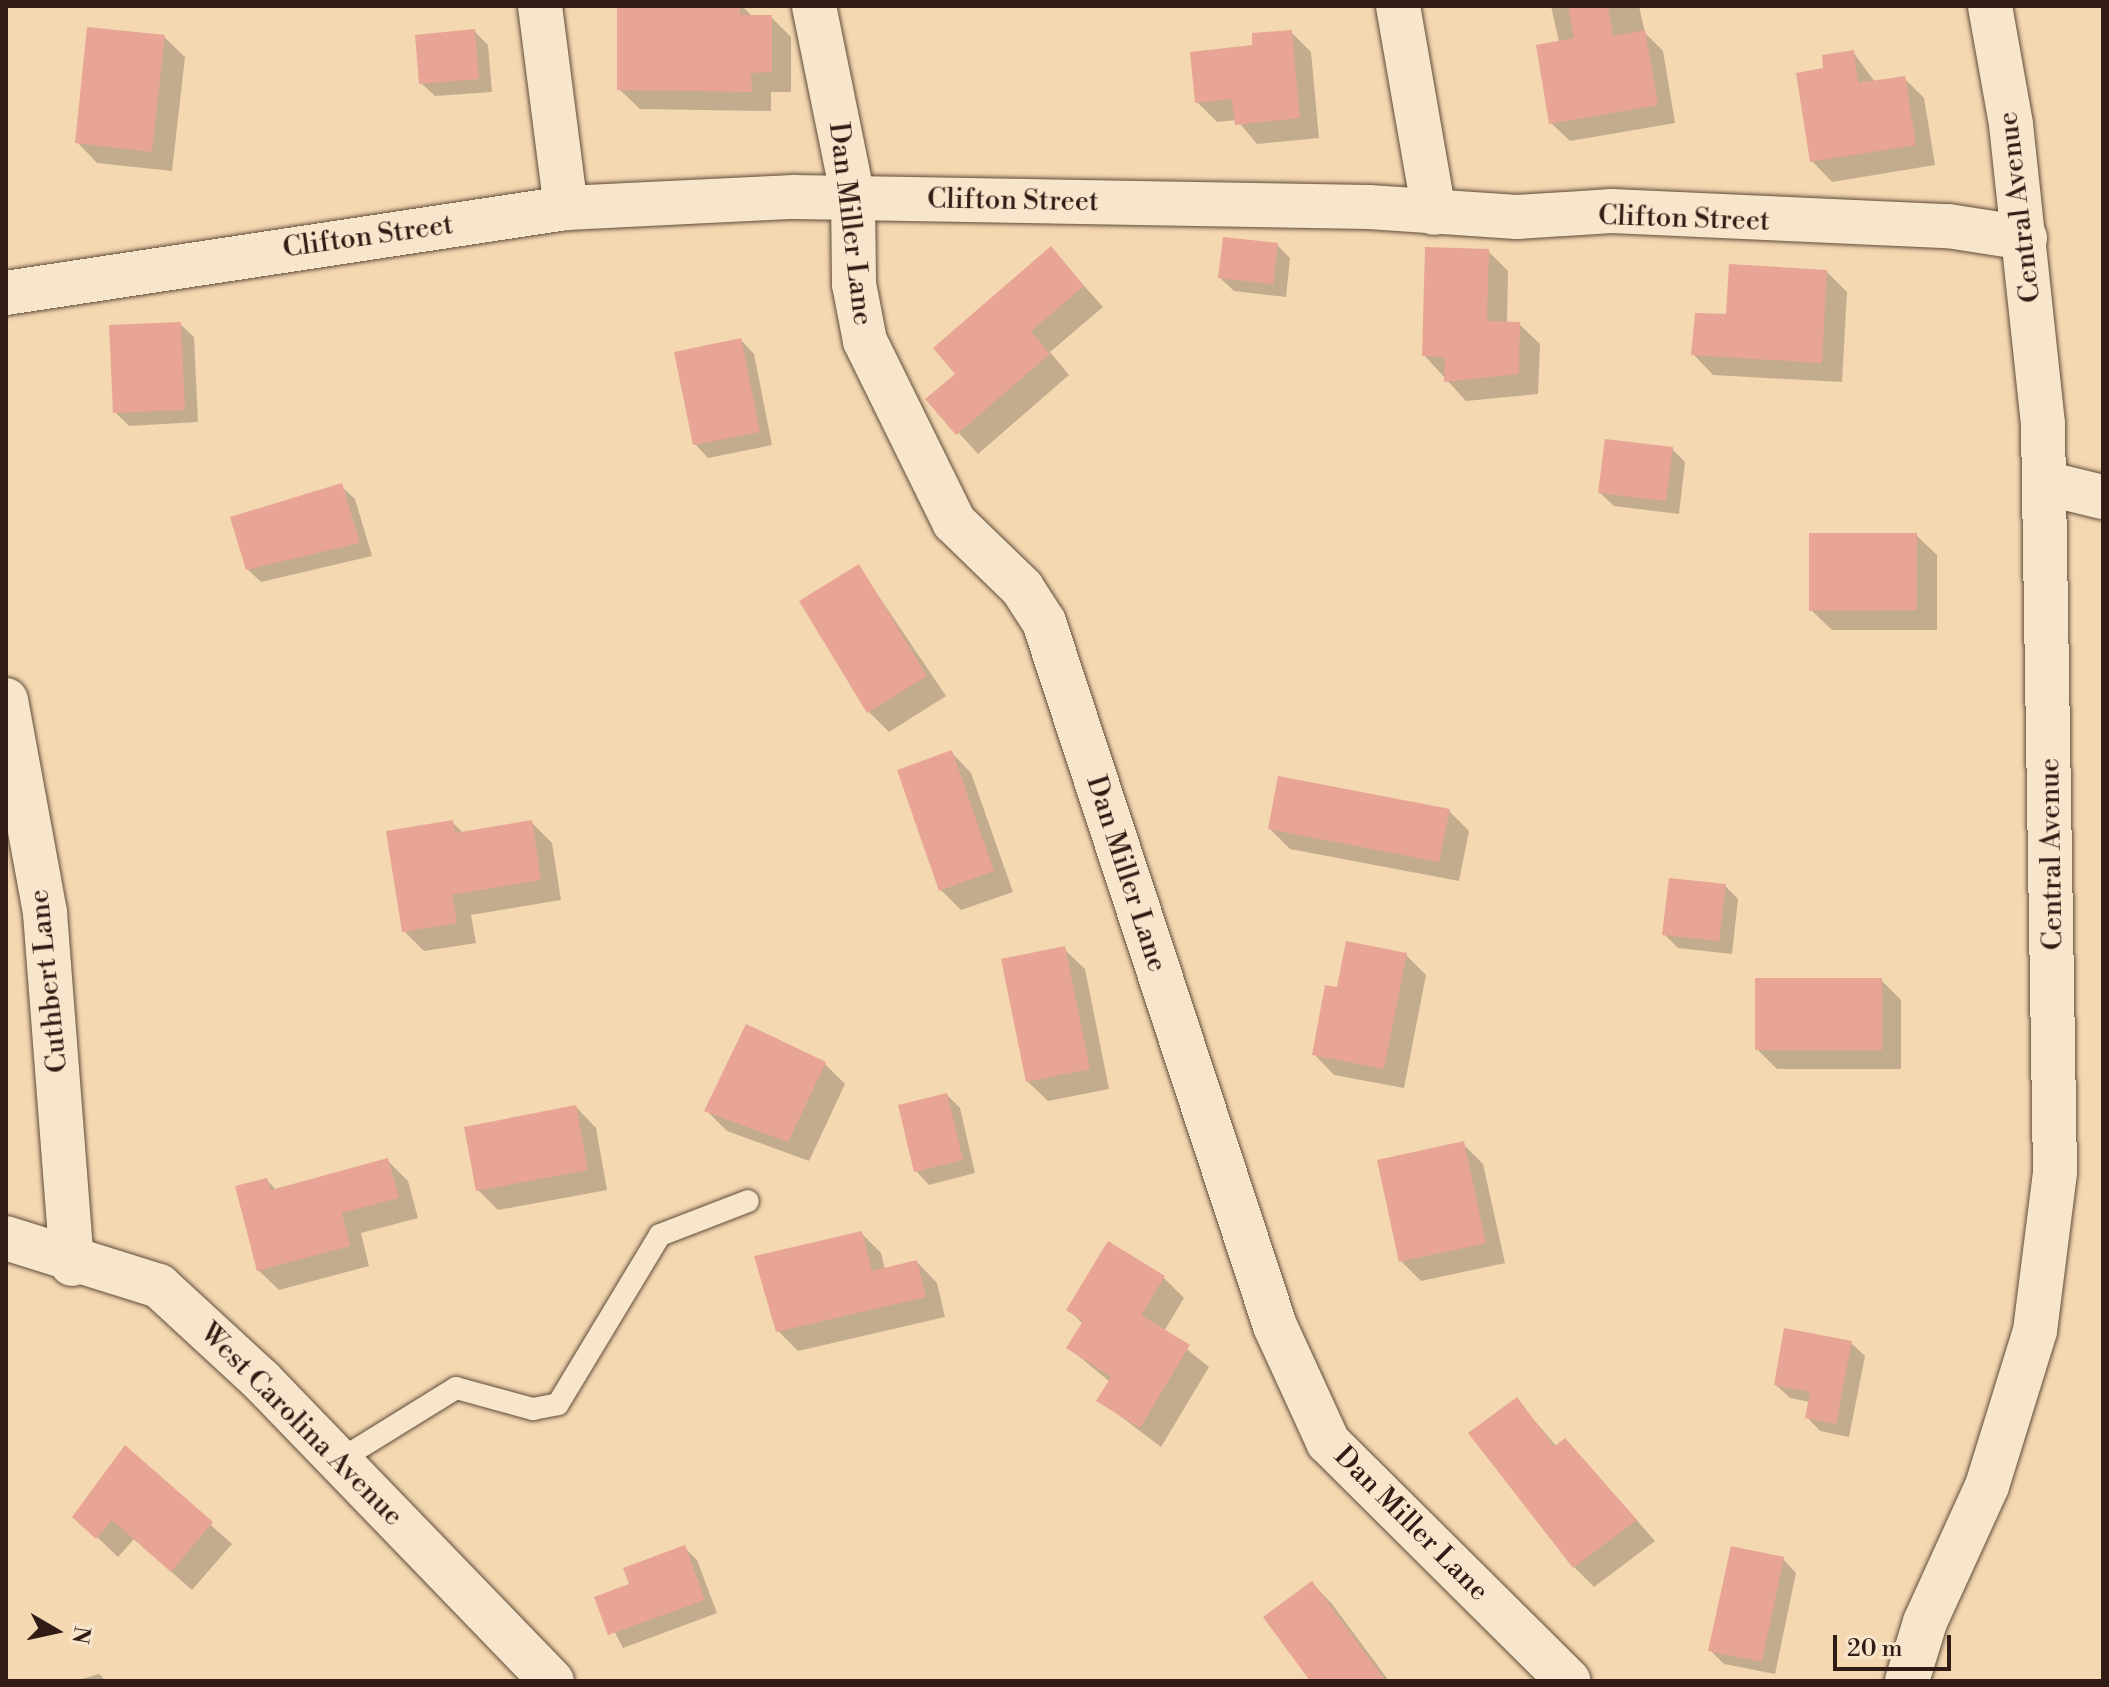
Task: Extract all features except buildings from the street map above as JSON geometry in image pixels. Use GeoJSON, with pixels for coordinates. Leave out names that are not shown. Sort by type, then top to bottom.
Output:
{"type":"FeatureCollection","features":[{"type":"Feature","properties":{"kind":"street"},"geometry":{"type":"LineString","coordinates":[[540,6],[566,208]]}},
{"type":"Feature","properties":{"kind":"street","name":"Dan Miller Lane"},"geometry":{"type":"LineString","coordinates":[[814,6],[853,198],[854,284],[865,341],[954,522],[1022,588],[1044,622],[1275,1326],[1328,1442],[1569,1681]]}},
{"type":"Feature","properties":{"kind":"street"},"geometry":{"type":"LineString","coordinates":[[1398,6],[1434,213]]}},
{"type":"Feature","properties":{"kind":"street","name":"Central Avenue"},"geometry":{"type":"LineString","coordinates":[[1907,1681],[1925,1622],[1987,1486],[2035,1331],[2050,1252],[2055,1172],[2045,483],[2025,238],[1990,6]]}},
{"type":"Feature","properties":{"kind":"street","name":"Clifton Street"},"geometry":{"type":"LineString","coordinates":[[6,293],[566,208],[853,198],[1434,213],[1612,211],[1948,226],[2025,238]]}},
{"type":"Feature","properties":{"kind":"street"},"geometry":{"type":"LineString","coordinates":[[2045,483],[2103,497]]}},
{"type":"Feature","properties":{"kind":"street","name":"Cuthbert Lane"},"geometry":{"type":"LineString","coordinates":[[6,700],[45,913],[72,1264]]}},
{"type":"Feature","properties":{"kind":"street","name":"West Carolina Avenue"},"geometry":{"type":"LineString","coordinates":[[6,1238],[72,1264],[159,1286],[338,1461],[552,1681]]}},
{"type":"Feature","properties":{"kind":"lane"},"geometry":{"type":"LineString","coordinates":[[338,1461],[419,1404],[456,1388],[533,1409],[558,1404],[660,1235],[671,1224],[748,1201]]}}]}
